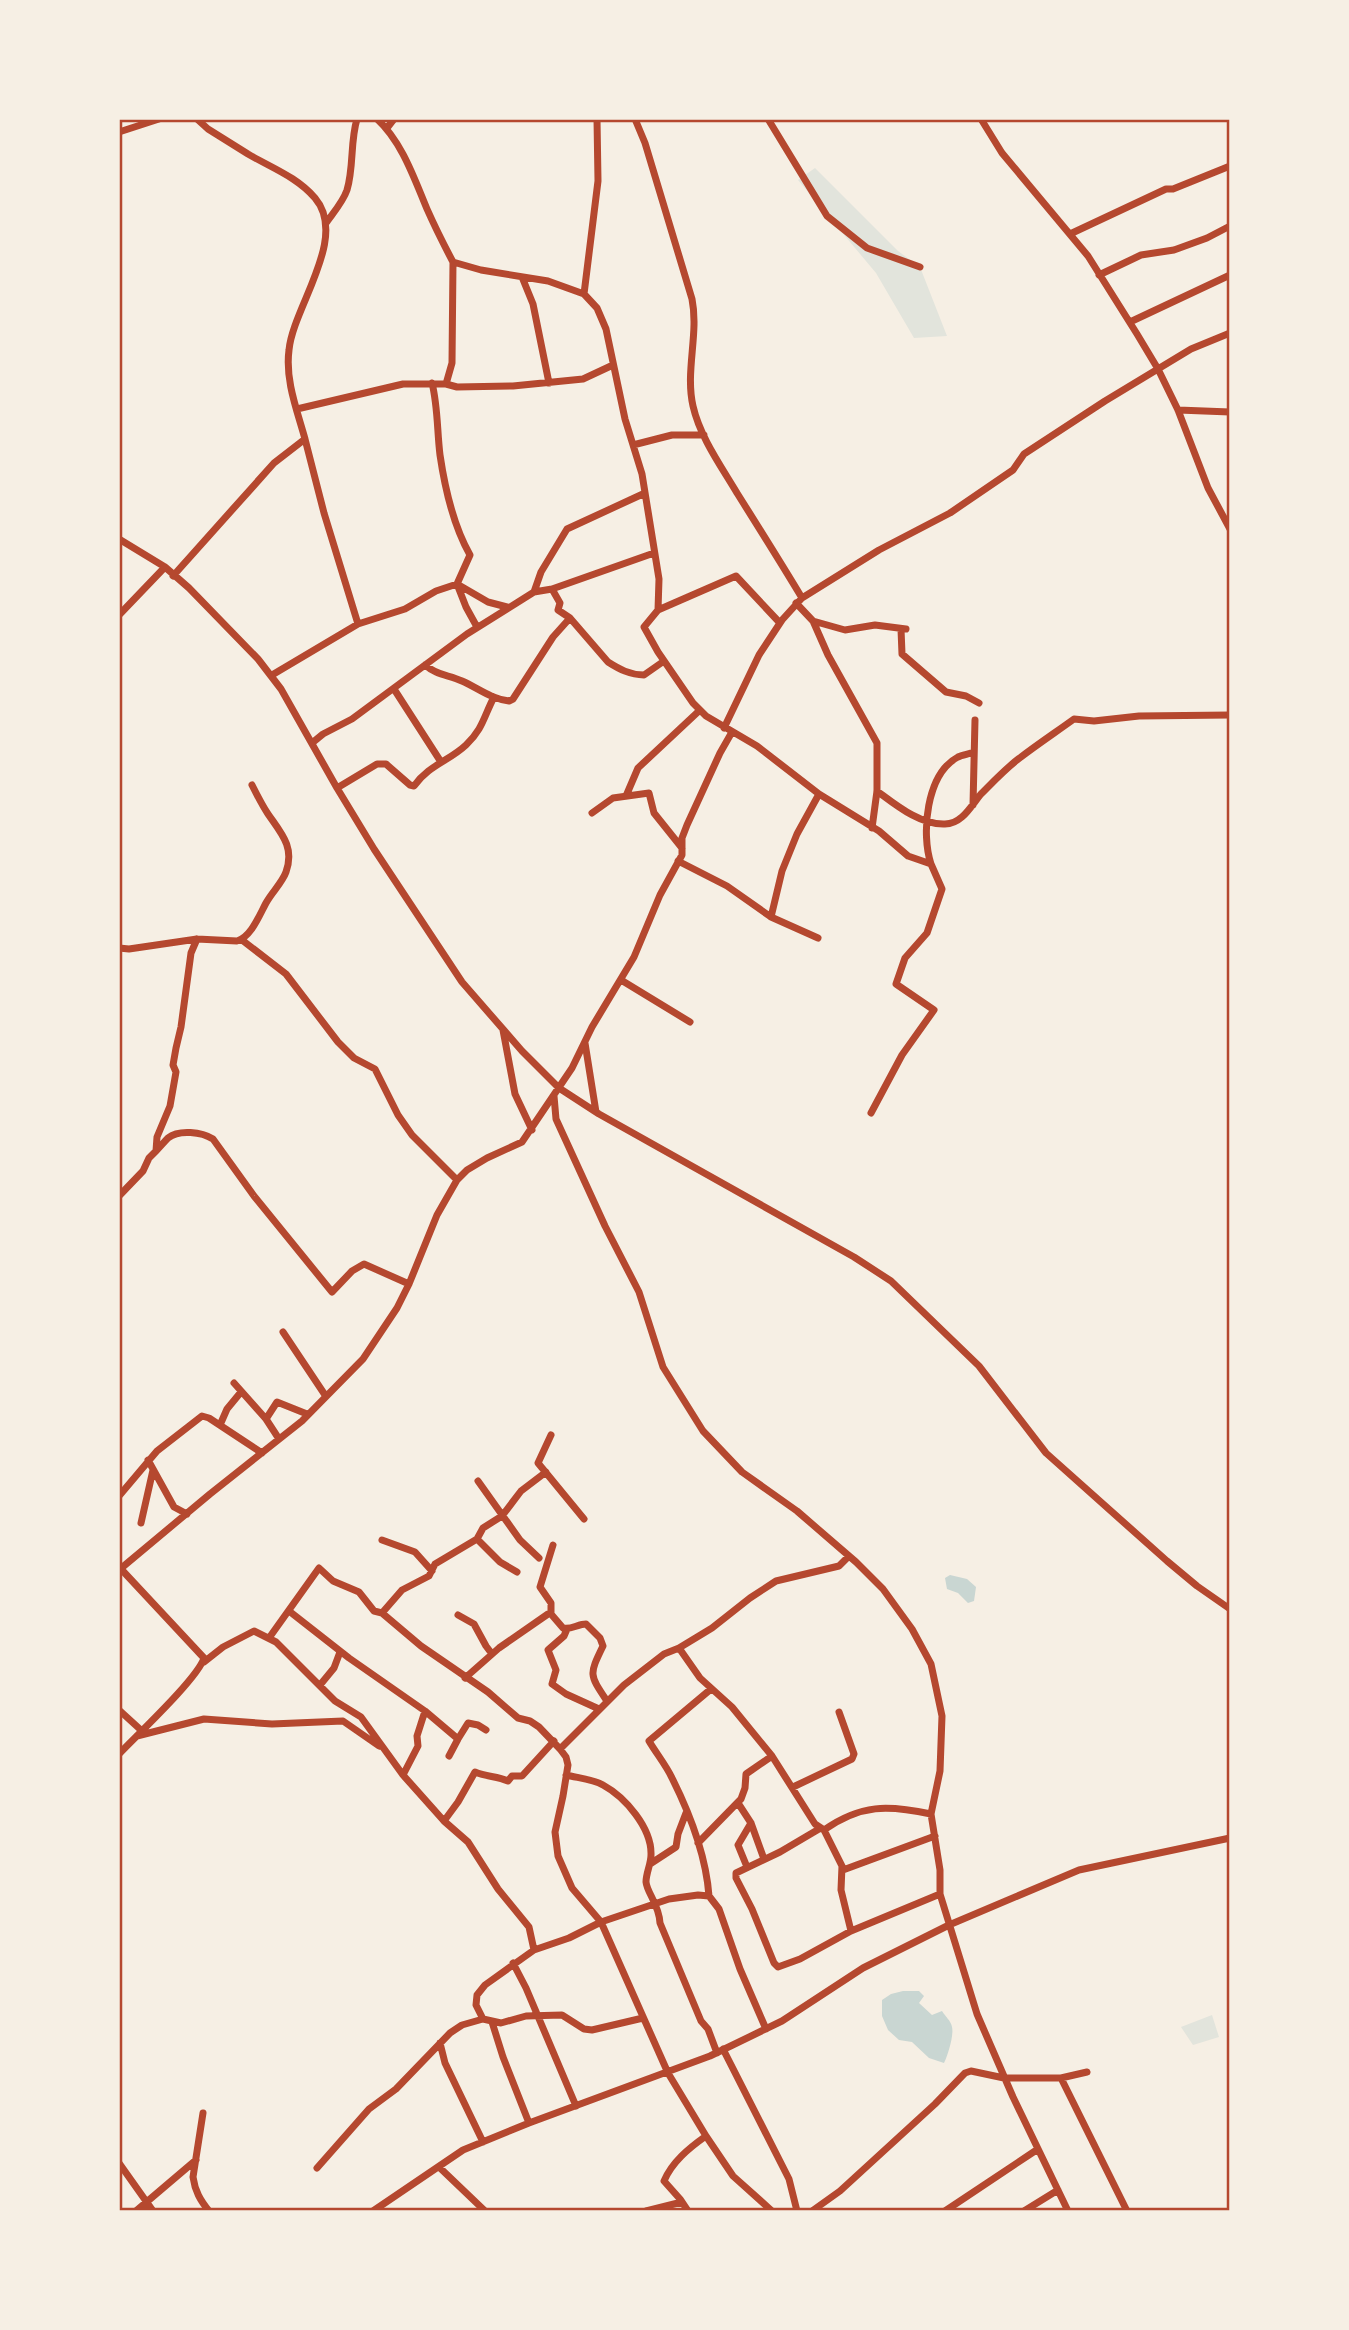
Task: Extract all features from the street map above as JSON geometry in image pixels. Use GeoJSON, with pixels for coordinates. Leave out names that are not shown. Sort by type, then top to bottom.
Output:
{"type":"FeatureCollection","features":[{"type":"Feature","properties":{"kind":"street"},"geometry":{"type":"LineString","coordinates":[[119,132],[159,119]]}},
{"type":"Feature","properties":{"kind":"street"},"geometry":{"type":"LineString","coordinates":[[197,119],[218,135],[304,186],[318,201],[326,223],[314,278],[289,348],[288,375],[324,513],[358,624]]}},
{"type":"Feature","properties":{"kind":"street"},"geometry":{"type":"LineString","coordinates":[[326,223],[346,193],[357,119]]}},
{"type":"Feature","properties":{"kind":"street"},"geometry":{"type":"LineString","coordinates":[[377,119],[387,128],[415,177],[453,262],[452,363],[446,384]]}},
{"type":"Feature","properties":{"kind":"street"},"geometry":{"type":"LineString","coordinates":[[387,128],[394,119]]}},
{"type":"Feature","properties":{"kind":"street"},"geometry":{"type":"LineString","coordinates":[[584,295],[598,181],[597,119]]}},
{"type":"Feature","properties":{"kind":"street"},"geometry":{"type":"LineString","coordinates":[[635,119],[691,290],[695,313],[691,387],[693,406],[704,435],[722,468],[813,621],[863,720],[875,736],[877,791],[872,828]]}},
{"type":"Feature","properties":{"kind":"street"},"geometry":{"type":"LineString","coordinates":[[768,119],[827,216],[867,248],[920,267]]}},
{"type":"Feature","properties":{"kind":"street"},"geometry":{"type":"LineString","coordinates":[[982,119],[1002,153],[1070,234],[1130,322],[1178,410],[1208,488],[1230,529]]}},
{"type":"Feature","properties":{"kind":"street"},"geometry":{"type":"LineString","coordinates":[[1070,234],[1166,189],[1230,166]]}},
{"type":"Feature","properties":{"kind":"street"},"geometry":{"type":"LineString","coordinates":[[1099,275],[1141,255],[1174,250],[1230,226]]}},
{"type":"Feature","properties":{"kind":"street"},"geometry":{"type":"LineString","coordinates":[[453,262],[467,268],[548,281],[584,295],[597,308],[606,328],[642,474],[659,579],[658,610]]}},
{"type":"Feature","properties":{"kind":"street"},"geometry":{"type":"LineString","coordinates":[[1130,322],[1230,275]]}},
{"type":"Feature","properties":{"kind":"street"},"geometry":{"type":"LineString","coordinates":[[522,277],[533,304],[549,383]]}},
{"type":"Feature","properties":{"kind":"street"},"geometry":{"type":"LineString","coordinates":[[204,1662],[202,1654],[120,1570],[279,1439],[363,1359],[390,1320],[409,1284],[437,1215],[457,1180],[467,1170],[487,1158],[523,1142],[559,1088],[643,936],[660,895],[682,855],[687,825],[720,753],[759,654],[780,623],[799,600],[878,550],[950,513],[1013,470],[1024,454],[1191,349],[1230,333]]}},
{"type":"Feature","properties":{"kind":"street"},"geometry":{"type":"LineString","coordinates":[[297,409],[403,384],[432,383],[457,387],[549,383],[583,379],[613,365]]}},
{"type":"Feature","properties":{"kind":"street"},"geometry":{"type":"LineString","coordinates":[[432,383],[436,396],[446,491],[459,537],[470,555],[457,584],[477,627]]}},
{"type":"Feature","properties":{"kind":"street"},"geometry":{"type":"LineString","coordinates":[[1178,410],[1230,412]]}},
{"type":"Feature","properties":{"kind":"street"},"geometry":{"type":"LineString","coordinates":[[633,445],[673,435],[704,435]]}},
{"type":"Feature","properties":{"kind":"street"},"geometry":{"type":"LineString","coordinates":[[173,576],[274,463],[305,439]]}},
{"type":"Feature","properties":{"kind":"street"},"geometry":{"type":"LineString","coordinates":[[534,592],[541,572],[567,529],[645,494]]}},
{"type":"Feature","properties":{"kind":"street"},"geometry":{"type":"LineString","coordinates":[[119,539],[165,568],[189,588],[272,675],[337,788],[455,972],[503,1029],[559,1088],[596,1112],[853,1256],[891,1281],[979,1366],[1046,1453],[1187,1578],[1229,1606]]}},
{"type":"Feature","properties":{"kind":"street"},"geometry":{"type":"LineString","coordinates":[[312,743],[352,719],[477,627],[534,592],[552,589],[654,553]]}},
{"type":"Feature","properties":{"kind":"street"},"geometry":{"type":"LineString","coordinates":[[119,615],[165,568]]}},
{"type":"Feature","properties":{"kind":"street"},"geometry":{"type":"LineString","coordinates":[[780,623],[736,576],[658,610],[644,627],[664,661],[700,710],[757,746],[819,794],[872,828],[908,856],[931,864]]}},
{"type":"Feature","properties":{"kind":"street"},"geometry":{"type":"LineString","coordinates":[[272,675],[358,624],[405,609],[436,591],[457,584],[488,603],[507,607]]}},
{"type":"Feature","properties":{"kind":"street"},"geometry":{"type":"LineString","coordinates":[[552,589],[560,603],[558,610],[570,618],[608,662],[629,673],[644,675],[664,661]]}},
{"type":"Feature","properties":{"kind":"street"},"geometry":{"type":"LineString","coordinates":[[425,665],[504,701],[513,699],[553,637],[570,618]]}},
{"type":"Feature","properties":{"kind":"street"},"geometry":{"type":"LineString","coordinates":[[813,621],[845,630],[874,625],[903,629],[902,654],[946,692],[966,696],[979,703]]}},
{"type":"Feature","properties":{"kind":"street"},"geometry":{"type":"LineString","coordinates":[[394,689],[442,762]]}},
{"type":"Feature","properties":{"kind":"street"},"geometry":{"type":"LineString","coordinates":[[337,788],[382,764],[386,764],[414,786],[429,769],[467,744],[481,728],[494,697]]}},
{"type":"Feature","properties":{"kind":"street"},"geometry":{"type":"LineString","coordinates":[[626,796],[638,768],[700,710]]}},
{"type":"Feature","properties":{"kind":"street"},"geometry":{"type":"LineString","coordinates":[[877,791],[913,815],[947,824],[959,820],[1020,757],[1074,719],[1094,721],[1139,716],[1230,715]]}},
{"type":"Feature","properties":{"kind":"street"},"geometry":{"type":"LineString","coordinates":[[973,805],[975,720]]}},
{"type":"Feature","properties":{"kind":"street"},"geometry":{"type":"LineString","coordinates":[[871,1113],[902,1055],[934,1010],[896,984],[905,958],[927,933],[942,889],[927,851],[928,803],[939,777],[956,758],[974,752]]}},
{"type":"Feature","properties":{"kind":"street"},"geometry":{"type":"LineString","coordinates":[[242,940],[282,880],[290,856],[286,838],[266,811],[252,785]]}},
{"type":"Feature","properties":{"kind":"street"},"geometry":{"type":"LineString","coordinates":[[592,813],[613,798],[649,793],[654,813],[682,848]]}},
{"type":"Feature","properties":{"kind":"street"},"geometry":{"type":"LineString","coordinates":[[771,917],[782,871],[797,834],[819,794]]}},
{"type":"Feature","properties":{"kind":"street"},"geometry":{"type":"LineString","coordinates":[[678,861],[727,886],[771,917],[818,939]]}},
{"type":"Feature","properties":{"kind":"street"},"geometry":{"type":"LineString","coordinates":[[156,1151],[157,1138],[170,1106],[176,1072],[173,1065],[191,953],[197,939]]}},
{"type":"Feature","properties":{"kind":"street"},"geometry":{"type":"LineString","coordinates":[[119,947],[129,949],[197,939],[226,942],[242,940],[286,974],[338,1042],[354,1058],[375,1069],[398,1115],[412,1135],[457,1180]]}},
{"type":"Feature","properties":{"kind":"street"},"geometry":{"type":"LineString","coordinates":[[621,980],[690,1022]]}},
{"type":"Feature","properties":{"kind":"street"},"geometry":{"type":"LineString","coordinates":[[503,1029],[515,1094],[532,1129]]}},
{"type":"Feature","properties":{"kind":"street"},"geometry":{"type":"LineString","coordinates":[[585,1042],[596,1112]]}},
{"type":"Feature","properties":{"kind":"street"},"geometry":{"type":"LineString","coordinates":[[554,1096],[556,1119],[605,1226],[639,1292],[663,1367],[703,1431],[742,1472],[797,1511],[883,1589],[912,1629],[931,1664],[942,1716],[940,1771],[931,1814],[940,1870],[940,1895],[972,2003],[1004,2078],[1068,2211]]}},
{"type":"Feature","properties":{"kind":"street"},"geometry":{"type":"LineString","coordinates":[[119,1196],[170,1136],[181,1133],[205,1135],[213,1139],[254,1196],[332,1292],[352,1271],[364,1264],[409,1284]]}},
{"type":"Feature","properties":{"kind":"street"},"geometry":{"type":"LineString","coordinates":[[283,1332],[325,1395]]}},
{"type":"Feature","properties":{"kind":"street"},"geometry":{"type":"LineString","coordinates":[[234,1383],[279,1439]]}},
{"type":"Feature","properties":{"kind":"street"},"geometry":{"type":"LineString","coordinates":[[220,1425],[227,1409],[242,1392]]}},
{"type":"Feature","properties":{"kind":"street"},"geometry":{"type":"LineString","coordinates":[[265,1419],[277,1402],[307,1414]]}},
{"type":"Feature","properties":{"kind":"street"},"geometry":{"type":"LineString","coordinates":[[119,1496],[148,1460],[202,1416],[262,1453]]}},
{"type":"Feature","properties":{"kind":"street"},"geometry":{"type":"LineString","coordinates":[[551,1435],[538,1463],[584,1520]]}},
{"type":"Feature","properties":{"kind":"street"},"geometry":{"type":"LineString","coordinates":[[148,1460],[174,1507],[187,1514]]}},
{"type":"Feature","properties":{"kind":"street"},"geometry":{"type":"LineString","coordinates":[[141,1523],[153,1469]]}},
{"type":"Feature","properties":{"kind":"street"},"geometry":{"type":"LineString","coordinates":[[382,1614],[402,1590],[429,1576],[435,1564],[477,1539],[483,1528],[502,1516],[522,1491],[546,1472]]}},
{"type":"Feature","properties":{"kind":"street"},"geometry":{"type":"LineString","coordinates":[[478,1481],[520,1540],[538,1558]]}},
{"type":"Feature","properties":{"kind":"street"},"geometry":{"type":"LineString","coordinates":[[477,1539],[500,1562],[517,1572]]}},
{"type":"Feature","properties":{"kind":"street"},"geometry":{"type":"LineString","coordinates":[[382,1540],[415,1552],[432,1571]]}},
{"type":"Feature","properties":{"kind":"street"},"geometry":{"type":"LineString","coordinates":[[553,1545],[540,1587],[551,1603],[551,1614],[567,1629]]}},
{"type":"Feature","properties":{"kind":"street"},"geometry":{"type":"LineString","coordinates":[[560,1749],[624,1685],[664,1654],[712,1628],[776,1581],[839,1566],[849,1556]]}},
{"type":"Feature","properties":{"kind":"street"},"geometry":{"type":"LineString","coordinates":[[269,1638],[319,1568],[333,1581],[359,1592],[374,1611],[382,1614],[421,1646],[488,1692],[518,1718],[539,1727],[554,1741],[566,1757],[568,1765],[564,1797],[555,1832],[558,1856],[572,1888],[601,1922],[668,2073],[706,2136],[733,2176],[772,2211]]}},
{"type":"Feature","properties":{"kind":"street"},"geometry":{"type":"LineString","coordinates":[[289,1611],[340,1652],[425,1711],[458,1739]]}},
{"type":"Feature","properties":{"kind":"street"},"geometry":{"type":"LineString","coordinates":[[466,1678],[527,1627],[551,1614]]}},
{"type":"Feature","properties":{"kind":"street"},"geometry":{"type":"LineString","coordinates":[[458,1615],[474,1624],[492,1654]]}},
{"type":"Feature","properties":{"kind":"street"},"geometry":{"type":"LineString","coordinates":[[600,1709],[566,1694],[552,1684],[556,1670],[548,1650],[564,1636],[567,1629],[586,1624],[600,1638],[603,1646],[591,1670],[594,1681],[607,1702]]}},
{"type":"Feature","properties":{"kind":"street"},"geometry":{"type":"LineString","coordinates":[[119,1754],[204,1662],[223,1647],[254,1631],[269,1638],[335,1700],[361,1717],[403,1775],[444,1821],[468,1842],[498,1889],[529,1927],[534,1950]]}},
{"type":"Feature","properties":{"kind":"street"},"geometry":{"type":"LineString","coordinates":[[679,1648],[700,1678],[732,1707],[772,1756],[822,1829],[843,1870],[841,1890],[851,1931]]}},
{"type":"Feature","properties":{"kind":"street"},"geometry":{"type":"LineString","coordinates":[[320,1685],[334,1668],[340,1652]]}},
{"type":"Feature","properties":{"kind":"street"},"geometry":{"type":"LineString","coordinates":[[711,1689],[649,1741],[671,1776],[687,1812],[708,1880],[709,1896],[719,1909],[740,1969],[766,2029]]}},
{"type":"Feature","properties":{"kind":"street"},"geometry":{"type":"LineString","coordinates":[[119,1710],[139,1733]]}},
{"type":"Feature","properties":{"kind":"street"},"geometry":{"type":"LineString","coordinates":[[403,1775],[418,1746],[417,1736],[425,1711]]}},
{"type":"Feature","properties":{"kind":"street"},"geometry":{"type":"LineString","coordinates":[[793,1787],[852,1759],[854,1755],[839,1712]]}},
{"type":"Feature","properties":{"kind":"street"},"geometry":{"type":"LineString","coordinates":[[139,1733],[204,1719],[272,1724],[343,1721],[385,1751]]}},
{"type":"Feature","properties":{"kind":"street"},"geometry":{"type":"LineString","coordinates":[[449,1756],[468,1723],[486,1730]]}},
{"type":"Feature","properties":{"kind":"street"},"geometry":{"type":"LineString","coordinates":[[444,1821],[475,1772],[487,1778],[499,1777],[508,1781],[512,1776],[522,1776],[554,1741]]}},
{"type":"Feature","properties":{"kind":"street"},"geometry":{"type":"LineString","coordinates":[[698,1843],[738,1803],[745,1788],[746,1774],[772,1756]]}},
{"type":"Feature","properties":{"kind":"street"},"geometry":{"type":"LineString","coordinates":[[566,1775],[601,1783],[623,1798],[643,1826],[652,1853],[646,1884],[660,1911],[660,1923],[701,2021],[708,2029],[789,2179],[797,2211]]}},
{"type":"Feature","properties":{"kind":"street"},"geometry":{"type":"LineString","coordinates":[[738,1803],[751,1823],[764,1859]]}},
{"type":"Feature","properties":{"kind":"street"},"geometry":{"type":"LineString","coordinates":[[931,1814],[904,1808],[860,1810],[736,1873],[736,1878],[778,1967],[800,1959],[851,1931],[940,1895]]}},
{"type":"Feature","properties":{"kind":"street"},"geometry":{"type":"LineString","coordinates":[[650,1864],[676,1847],[687,1812]]}},
{"type":"Feature","properties":{"kind":"street"},"geometry":{"type":"LineString","coordinates":[[747,1867],[738,1845],[751,1823]]}},
{"type":"Feature","properties":{"kind":"street"},"geometry":{"type":"LineString","coordinates":[[843,1870],[935,1836]]}},
{"type":"Feature","properties":{"kind":"street"},"geometry":{"type":"LineString","coordinates":[[375,2211],[463,2150],[720,2051],[766,2029],[863,1968],[949,1925],[1079,1870],[1230,1838]]}},
{"type":"Feature","properties":{"kind":"street"},"geometry":{"type":"LineString","coordinates":[[483,2020],[476,2005],[477,1995],[485,1985],[534,1950],[569,1938],[601,1922],[657,1903],[688,1896],[709,1896]]}},
{"type":"Feature","properties":{"kind":"street"},"geometry":{"type":"LineString","coordinates":[[513,1963],[539,2016],[576,2106]]}},
{"type":"Feature","properties":{"kind":"street"},"geometry":{"type":"LineString","coordinates":[[317,2168],[369,2109],[396,2089],[440,2043],[462,2025],[483,2020],[501,2023],[526,2016],[562,2015],[584,2029],[592,2030],[643,2018]]}},
{"type":"Feature","properties":{"kind":"street"},"geometry":{"type":"LineString","coordinates":[[492,2022],[529,2123]]}},
{"type":"Feature","properties":{"kind":"street"},"geometry":{"type":"LineString","coordinates":[[440,2043],[445,2063],[483,2142]]}},
{"type":"Feature","properties":{"kind":"street"},"geometry":{"type":"LineString","coordinates":[[812,2211],[840,2190],[935,2104],[965,2073],[971,2071],[1004,2078],[1061,2078],[1087,2072]]}},
{"type":"Feature","properties":{"kind":"street"},"geometry":{"type":"LineString","coordinates":[[1061,2078],[1127,2211]]}},
{"type":"Feature","properties":{"kind":"street"},"geometry":{"type":"LineString","coordinates":[[204,2113],[193,2178],[194,2188],[209,2211]]}},
{"type":"Feature","properties":{"kind":"street"},"geometry":{"type":"LineString","coordinates":[[688,2211],[664,2181],[670,2166],[680,2161],[691,2147],[706,2136]]}},
{"type":"Feature","properties":{"kind":"street"},"geometry":{"type":"LineString","coordinates":[[945,2211],[1038,2149]]}},
{"type":"Feature","properties":{"kind":"street"},"geometry":{"type":"LineString","coordinates":[[136,2211],[196,2161]]}},
{"type":"Feature","properties":{"kind":"street"},"geometry":{"type":"LineString","coordinates":[[119,2163],[153,2211]]}},
{"type":"Feature","properties":{"kind":"street"},"geometry":{"type":"LineString","coordinates":[[439,2167],[485,2211]]}},
{"type":"Feature","properties":{"kind":"street"},"geometry":{"type":"LineString","coordinates":[[1024,2211],[1058,2190]]}},
{"type":"Feature","properties":{"kind":"street"},"geometry":{"type":"LineString","coordinates":[[646,2211],[682,2202]]}},
{"type":"Feature","properties":{"kind":"shaded area"},"geometry":{"type":"Polygon","coordinates":[[[815,168],[898,251],[920,267],[947,336],[914,338],[876,273],[798,180],[815,168]]]}},
{"type":"Feature","properties":{"kind":"shaded area"},"geometry":{"type":"Polygon","coordinates":[[[950,1575],[967,1579],[976,1587],[974,1601],[968,1603],[958,1593],[947,1589],[945,1578],[950,1575]]]}},
{"type":"Feature","properties":{"kind":"shaded area"},"geometry":{"type":"Polygon","coordinates":[[[903,1991],[919,1991],[924,1996],[919,2003],[932,2015],[942,2011],[950,2023],[951,2040],[944,2063],[929,2058],[912,2042],[899,2040],[888,2030],[882,2016],[882,2000],[903,1991]]]}},
{"type":"Feature","properties":{"kind":"shaded area"},"geometry":{"type":"Polygon","coordinates":[[[1212,2015],[1219,2037],[1193,2045],[1181,2027],[1212,2015]]]}}]}
